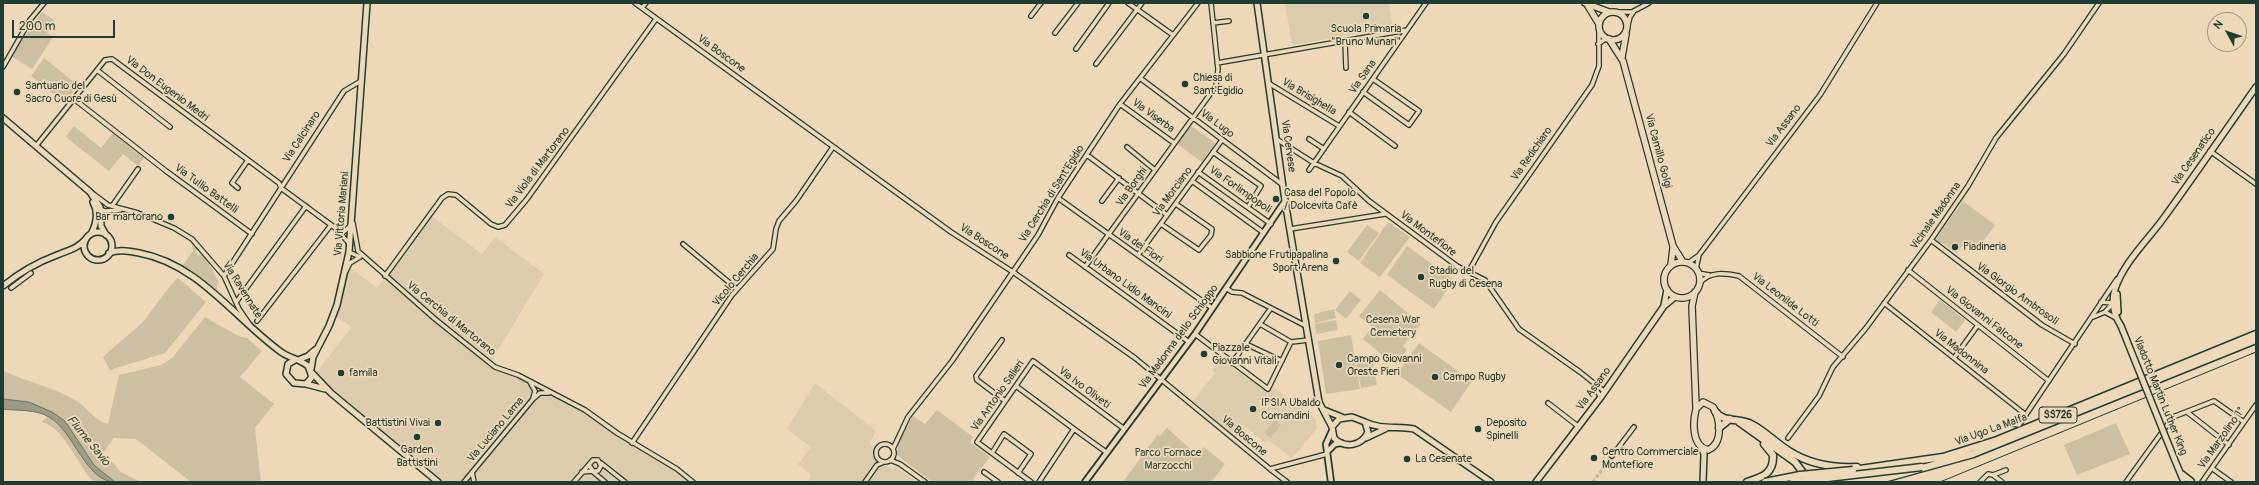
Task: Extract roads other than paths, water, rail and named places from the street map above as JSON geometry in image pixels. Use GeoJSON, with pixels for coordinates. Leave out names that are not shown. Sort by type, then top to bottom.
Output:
{"type":"FeatureCollection","features":[{"type":"Feature","properties":{"kind":"highway","name":"Via Ugo La Malfa"},"geometry":{"type":"LineString","coordinates":[[1765,482],[1800,475],[1853,470],[1943,457],[1997,440],[2256,334]]}},
{"type":"Feature","properties":{"kind":"highway","name":"Via Ugo La Malfa"},"geometry":{"type":"LineString","coordinates":[[1793,482],[1922,467],[1980,452],[2256,340]]}},
{"type":"Feature","properties":{"kind":"highway"},"geometry":{"type":"LineString","coordinates":[[1716,411],[1721,417],[1752,425],[1790,452],[1819,464],[1846,467],[1882,466]]}},
{"type":"Feature","properties":{"kind":"highway"},"geometry":{"type":"LineString","coordinates":[[1719,428],[1733,420]]}},
{"type":"Feature","properties":{"kind":"highway"},"geometry":{"type":"LineString","coordinates":[[1733,420],[1796,462],[1809,482]]}},
{"type":"Feature","properties":{"kind":"highway"},"geometry":{"type":"LineString","coordinates":[[1747,482],[1765,476],[1773,462],[1769,448],[1748,429]]}},
{"type":"Feature","properties":{"kind":"highway"},"geometry":{"type":"LineString","coordinates":[[1857,482],[1887,478],[1922,467]]}},
{"type":"Feature","properties":{"kind":"highway"},"geometry":{"type":"LineString","coordinates":[[1830,482],[1899,470]]}},
{"type":"Feature","properties":{"kind":"main road"},"geometry":{"type":"LineString","coordinates":[[361,81],[367,3]]}},
{"type":"Feature","properties":{"kind":"main road","name":"Via Cervese"},"geometry":{"type":"LineString","coordinates":[[1257,3],[1278,140],[1285,201],[1319,402],[1332,429]]}},
{"type":"Feature","properties":{"kind":"main road"},"geometry":{"type":"LineString","coordinates":[[1585,3],[1610,12],[1618,12],[1625,17],[1628,25],[1626,32],[1619,39],[1608,39],[1599,27],[1592,11],[1585,3]]}},
{"type":"Feature","properties":{"kind":"main road"},"geometry":{"type":"LineString","coordinates":[[1599,27],[1603,15],[1610,12]]}},
{"type":"Feature","properties":{"kind":"main road","name":"Via Camillo Golgi"},"geometry":{"type":"LineString","coordinates":[[1626,32],[1622,50],[1623,61],[1673,246],[1672,265]]}},
{"type":"Feature","properties":{"kind":"main road","name":"Via Camillo Golgi"},"geometry":{"type":"LineString","coordinates":[[1608,39],[1623,61]]}},
{"type":"Feature","properties":{"kind":"main road","name":"Via Vittoria Mariani"},"geometry":{"type":"LineString","coordinates":[[311,371],[313,357],[333,316],[346,272],[350,252],[361,81]]}},
{"type":"Feature","properties":{"kind":"main road","name":"Via Cesenatico"},"geometry":{"type":"LineString","coordinates":[[2123,274],[2256,87]]}},
{"type":"Feature","properties":{"kind":"main road","name":"Via Ravennate"},"geometry":{"type":"LineString","coordinates":[[3,118],[90,192],[101,217],[101,226],[106,234]]}},
{"type":"Feature","properties":{"kind":"main road","name":"Via Ravennate"},"geometry":{"type":"LineString","coordinates":[[80,183],[98,209]]}},
{"type":"Feature","properties":{"kind":"main road"},"geometry":{"type":"LineString","coordinates":[[3,286],[23,272],[58,254],[73,250],[91,234],[97,221],[98,209]]}},
{"type":"Feature","properties":{"kind":"main road"},"geometry":{"type":"LineString","coordinates":[[91,234],[99,232],[106,234],[110,240],[126,250],[162,260],[185,271],[251,325]]}},
{"type":"Feature","properties":{"kind":"main road"},"geometry":{"type":"LineString","coordinates":[[86,239],[84,247],[88,254]]}},
{"type":"Feature","properties":{"kind":"main road"},"geometry":{"type":"LineString","coordinates":[[73,250],[88,254],[97,259],[104,258],[111,249],[110,240]]}},
{"type":"Feature","properties":{"kind":"main road","name":"Via Camillo Golgi"},"geometry":{"type":"LineString","coordinates":[[1673,246],[1686,263]]}},
{"type":"Feature","properties":{"kind":"main road"},"geometry":{"type":"LineString","coordinates":[[109,253],[126,250]]}},
{"type":"Feature","properties":{"kind":"main road"},"geometry":{"type":"LineString","coordinates":[[1695,292],[1683,298],[1675,297],[1667,290],[1664,279],[1666,271],[1672,265],[1686,263],[1697,271],[1700,283],[1695,292],[1692,306],[1697,388],[1694,430],[1701,446],[1704,460],[1703,482]]}},
{"type":"Feature","properties":{"kind":"main road","name":"Viadotto Martin Luther King"},"geometry":{"type":"LineString","coordinates":[[2117,317],[2118,290],[2123,274]]}},
{"type":"Feature","properties":{"kind":"main road","name":"Viadotto Martin Luther King"},"geometry":{"type":"LineString","coordinates":[[2123,274],[2114,293],[2113,303],[2117,317],[2180,472],[2189,482]]}},
{"type":"Feature","properties":{"kind":"main road","name":"Via Assano"},"geometry":{"type":"LineString","coordinates":[[1664,306],[1667,290]]}},
{"type":"Feature","properties":{"kind":"main road"},"geometry":{"type":"LineString","coordinates":[[2113,303],[2118,290]]}},
{"type":"Feature","properties":{"kind":"main road","name":"Via Assano"},"geometry":{"type":"LineString","coordinates":[[1536,482],[1601,397],[1664,306],[1675,297]]}},
{"type":"Feature","properties":{"kind":"main road"},"geometry":{"type":"LineString","coordinates":[[1683,298],[1692,306]]}},
{"type":"Feature","properties":{"kind":"main road","name":"Via Ravennate"},"geometry":{"type":"LineString","coordinates":[[251,325],[280,351],[297,360]]}},
{"type":"Feature","properties":{"kind":"main road","name":"Via Vittoria Mariani"},"geometry":{"type":"LineString","coordinates":[[297,360],[308,356],[319,345]]}},
{"type":"Feature","properties":{"kind":"main road","name":"Via Ravennate"},"geometry":{"type":"LineString","coordinates":[[280,351],[286,367]]}},
{"type":"Feature","properties":{"kind":"main road"},"geometry":{"type":"LineString","coordinates":[[332,393],[319,387],[306,384],[298,385],[290,380],[286,374],[286,367],[289,362],[297,360],[306,364],[332,393],[438,482]]}},
{"type":"Feature","properties":{"kind":"main road"},"geometry":{"type":"LineString","coordinates":[[306,384],[311,380],[311,371]]}},
{"type":"Feature","properties":{"kind":"main road"},"geometry":{"type":"LineString","coordinates":[[1697,388],[1700,396],[1716,411],[1719,428],[1716,442],[1704,460]]}},
{"type":"Feature","properties":{"kind":"main road"},"geometry":{"type":"LineString","coordinates":[[1696,409],[1700,404],[1707,402]]}},
{"type":"Feature","properties":{"kind":"main road"},"geometry":{"type":"LineString","coordinates":[[1324,410],[1344,418]]}},
{"type":"Feature","properties":{"kind":"main road"},"geometry":{"type":"LineString","coordinates":[[1388,428],[1356,444],[1341,443],[1334,438],[1332,429],[1335,422],[1344,418],[1356,417],[1379,428],[1401,427],[1414,429],[1491,482]]}},
{"type":"Feature","properties":{"kind":"main road"},"geometry":{"type":"LineString","coordinates":[[1365,422],[1368,432],[1366,438]]}},
{"type":"Feature","properties":{"kind":"main road"},"geometry":{"type":"LineString","coordinates":[[1701,446],[1708,450],[1711,448]]}},
{"type":"Feature","properties":{"kind":"street"},"geometry":{"type":"LineString","coordinates":[[3,67],[30,20],[44,3]]}},
{"type":"Feature","properties":{"kind":"street","name":"Via Boscone"},"geometry":{"type":"LineString","coordinates":[[635,3],[951,232],[1013,272],[1136,358],[1160,380],[1270,469],[1327,453]]}},
{"type":"Feature","properties":{"kind":"street"},"geometry":{"type":"LineString","coordinates":[[642,8],[646,3]]}},
{"type":"Feature","properties":{"kind":"street"},"geometry":{"type":"LineString","coordinates":[[1031,16],[1041,3]]}},
{"type":"Feature","properties":{"kind":"street"},"geometry":{"type":"LineString","coordinates":[[1055,33],[1078,3]]}},
{"type":"Feature","properties":{"kind":"street"},"geometry":{"type":"LineString","coordinates":[[1076,49],[1109,3]]}},
{"type":"Feature","properties":{"kind":"street"},"geometry":{"type":"LineString","coordinates":[[1128,3],[1173,36]]}},
{"type":"Feature","properties":{"kind":"street"},"geometry":{"type":"LineString","coordinates":[[1096,64],[1142,3]]}},
{"type":"Feature","properties":{"kind":"street","name":"Via Cerchia di Sant'Egidio"},"geometry":{"type":"LineString","coordinates":[[889,445],[897,436],[908,417],[952,361],[1013,272],[1038,235],[1058,198],[1120,104],[1198,3]]}},
{"type":"Feature","properties":{"kind":"street","name":"Via Borghi"},"geometry":{"type":"LineString","coordinates":[[1085,267],[1216,86],[1218,77],[1211,3]]}},
{"type":"Feature","properties":{"kind":"street","name":"Via Sana"},"geometry":{"type":"LineString","coordinates":[[1309,170],[1426,3]]}},
{"type":"Feature","properties":{"kind":"street"},"geometry":{"type":"LineString","coordinates":[[1628,25],[1630,17],[1635,11],[1649,3]]}},
{"type":"Feature","properties":{"kind":"street","name":"Via Assano"},"geometry":{"type":"LineString","coordinates":[[1686,263],[1699,256],[1820,95],[1877,3]]}},
{"type":"Feature","properties":{"kind":"street","name":"Vicinale Madonna"},"geometry":{"type":"LineString","coordinates":[[1788,438],[1819,396],[1830,372],[1843,357],[1931,240],[1968,186],[1996,138],[2064,54],[2099,3]]}},
{"type":"Feature","properties":{"kind":"street"},"geometry":{"type":"LineString","coordinates":[[1618,12],[1635,11]]}},
{"type":"Feature","properties":{"kind":"street","name":"Via Viola di Martorano"},"geometry":{"type":"LineString","coordinates":[[385,276],[442,198],[448,194],[456,195],[491,224],[498,227],[505,225],[527,199],[656,19]]}},
{"type":"Feature","properties":{"kind":"street"},"geometry":{"type":"LineString","coordinates":[[1213,23],[1229,22]]}},
{"type":"Feature","properties":{"kind":"street","name":"Via Redichiaro"},"geometry":{"type":"LineString","coordinates":[[1469,271],[1496,222],[1592,85],[1599,66],[1599,27]]}},
{"type":"Feature","properties":{"kind":"street"},"geometry":{"type":"LineString","coordinates":[[1217,63],[1345,42],[1407,30]]}},
{"type":"Feature","properties":{"kind":"street"},"geometry":{"type":"LineString","coordinates":[[1598,45],[1602,40],[1608,39]]}},
{"type":"Feature","properties":{"kind":"street"},"geometry":{"type":"LineString","coordinates":[[1345,42],[1346,68]]}},
{"type":"Feature","properties":{"kind":"street","name":"Via Don Eugenio Medri"},"geometry":{"type":"LineString","coordinates":[[36,146],[105,60],[112,59],[248,160],[278,183],[281,188]]}},
{"type":"Feature","properties":{"kind":"street"},"geometry":{"type":"LineString","coordinates":[[97,70],[170,127]]}},
{"type":"Feature","properties":{"kind":"street","name":"Via Lugo"},"geometry":{"type":"LineString","coordinates":[[1140,78],[1284,186]]}},
{"type":"Feature","properties":{"kind":"street"},"geometry":{"type":"LineString","coordinates":[[1363,92],[1409,125],[1419,111],[1373,79]]}},
{"type":"Feature","properties":{"kind":"street","name":"Via Calcinaro"},"geometry":{"type":"LineString","coordinates":[[224,276],[344,91],[361,81]]}},
{"type":"Feature","properties":{"kind":"street","name":"Via Brisighella"},"geometry":{"type":"LineString","coordinates":[[1270,84],[1339,126]]}},
{"type":"Feature","properties":{"kind":"street","name":"Via Tullio Battelli"},"geometry":{"type":"LineString","coordinates":[[74,99],[166,171],[252,234]]}},
{"type":"Feature","properties":{"kind":"street","name":"Via Viserba"},"geometry":{"type":"LineString","coordinates":[[1120,104],[1174,143]]}},
{"type":"Feature","properties":{"kind":"street"},"geometry":{"type":"LineString","coordinates":[[1349,112],[1395,146]]}},
{"type":"Feature","properties":{"kind":"street"},"geometry":{"type":"LineString","coordinates":[[1309,139],[1324,149]]}},
{"type":"Feature","properties":{"kind":"street","name":"Via Morciano"},"geometry":{"type":"LineString","coordinates":[[1138,256],[1222,140]]}},
{"type":"Feature","properties":{"kind":"street","name":"Via Montefiore"},"geometry":{"type":"LineString","coordinates":[[1278,140],[1314,163],[1342,176],[1385,214],[1457,266],[1485,280],[1519,329],[1580,372],[1604,392]]}},
{"type":"Feature","properties":{"kind":"street","name":"Vicolo Cerchia"},"geometry":{"type":"LineString","coordinates":[[632,442],[737,289],[773,249],[776,229],[779,221],[796,200],[833,147]]}},
{"type":"Feature","properties":{"kind":"street"},"geometry":{"type":"LineString","coordinates":[[1127,147],[1155,170]]}},
{"type":"Feature","properties":{"kind":"street"},"geometry":{"type":"LineString","coordinates":[[2210,151],[2256,184]]}},
{"type":"Feature","properties":{"kind":"street"},"geometry":{"type":"LineString","coordinates":[[1213,152],[1261,186],[1248,207]]}},
{"type":"Feature","properties":{"kind":"street"},"geometry":{"type":"LineString","coordinates":[[1087,155],[1167,215]]}},
{"type":"Feature","properties":{"kind":"street"},"geometry":{"type":"LineString","coordinates":[[238,188],[232,183],[248,160]]}},
{"type":"Feature","properties":{"kind":"street"},"geometry":{"type":"LineString","coordinates":[[98,209],[110,205],[138,169]]}},
{"type":"Feature","properties":{"kind":"street","name":"Via Forlimpopoli"},"geometry":{"type":"LineString","coordinates":[[1198,172],[1271,224]]}},
{"type":"Feature","properties":{"kind":"street"},"geometry":{"type":"LineString","coordinates":[[1102,201],[1119,178]]}},
{"type":"Feature","properties":{"kind":"street"},"geometry":{"type":"LineString","coordinates":[[1192,181],[1264,233]]}},
{"type":"Feature","properties":{"kind":"street"},"geometry":{"type":"LineString","coordinates":[[281,188],[338,230],[350,246]]}},
{"type":"Feature","properties":{"kind":"street","name":"Via Ravennate"},"geometry":{"type":"LineString","coordinates":[[90,192],[110,205],[156,220],[192,239],[224,276],[237,301],[239,309],[251,325]]}},
{"type":"Feature","properties":{"kind":"street","name":"Via dei Fiori"},"geometry":{"type":"LineString","coordinates":[[1058,198],[1212,308]]}},
{"type":"Feature","properties":{"kind":"street","name":"Via Madonna dello Schioppo"},"geometry":{"type":"LineString","coordinates":[[1085,482],[1123,428],[1195,334],[1271,224],[1285,201]]}},
{"type":"Feature","properties":{"kind":"street"},"geometry":{"type":"LineString","coordinates":[[1161,224],[1199,250],[1211,235],[1212,229],[1176,204]]}},
{"type":"Feature","properties":{"kind":"street"},"geometry":{"type":"LineString","coordinates":[[237,301],[306,206]]}},
{"type":"Feature","properties":{"kind":"street","name":"Via Ravennate"},"geometry":{"type":"LineString","coordinates":[[98,209],[109,211],[123,210]]}},
{"type":"Feature","properties":{"kind":"street"},"geometry":{"type":"LineString","coordinates":[[101,217],[109,211]]}},
{"type":"Feature","properties":{"kind":"street"},"geometry":{"type":"LineString","coordinates":[[1290,230],[1385,214]]}},
{"type":"Feature","properties":{"kind":"street"},"geometry":{"type":"LineString","coordinates":[[338,230],[348,230],[352,220]]}},
{"type":"Feature","properties":{"kind":"street"},"geometry":{"type":"LineString","coordinates":[[350,252],[358,251],[352,220]]}},
{"type":"Feature","properties":{"kind":"street"},"geometry":{"type":"LineString","coordinates":[[257,321],[331,225]]}},
{"type":"Feature","properties":{"kind":"street","name":"Via Giorgio Ambrosoli"},"geometry":{"type":"LineString","coordinates":[[1931,240],[2042,325],[2075,344]]}},
{"type":"Feature","properties":{"kind":"street"},"geometry":{"type":"LineString","coordinates":[[683,244],[737,289]]}},
{"type":"Feature","properties":{"kind":"street","name":"Via Cerchia di Martorano"},"geometry":{"type":"LineString","coordinates":[[358,251],[385,276],[495,367],[529,380],[585,410],[693,482]]}},
{"type":"Feature","properties":{"kind":"street","name":"Via Cerchia di Martorano"},"geometry":{"type":"LineString","coordinates":[[350,252],[367,260]]}},
{"type":"Feature","properties":{"kind":"street","name":"Via Urbano Lidio Mancini"},"geometry":{"type":"LineString","coordinates":[[1069,255],[1189,342]]}},
{"type":"Feature","properties":{"kind":"street","name":"Via Assano"},"geometry":{"type":"LineString","coordinates":[[1697,271],[1699,256]]}},
{"type":"Feature","properties":{"kind":"street"},"geometry":{"type":"LineString","coordinates":[[346,272],[350,263],[360,258]]}},
{"type":"Feature","properties":{"kind":"street","name":"Via Giovanni Falcone"},"geometry":{"type":"LineString","coordinates":[[1908,270],[2049,380]]}},
{"type":"Feature","properties":{"kind":"street","name":"Via Leonilde Lotti"},"geometry":{"type":"LineString","coordinates":[[1697,271],[1709,275],[1724,273],[1739,276],[1843,357]]}},
{"type":"Feature","properties":{"kind":"street"},"geometry":{"type":"LineString","coordinates":[[21,280],[23,272]]}},
{"type":"Feature","properties":{"kind":"street"},"geometry":{"type":"LineString","coordinates":[[11,288],[31,273]]}},
{"type":"Feature","properties":{"kind":"street","name":"Via Cesenatico"},"geometry":{"type":"LineString","coordinates":[[2026,415],[2093,317],[2100,302],[2123,274]]}},
{"type":"Feature","properties":{"kind":"street"},"geometry":{"type":"LineString","coordinates":[[1700,283],[1709,275]]}},
{"type":"Feature","properties":{"kind":"street"},"geometry":{"type":"LineString","coordinates":[[1226,288],[1232,292],[1242,293],[1306,326]]}},
{"type":"Feature","properties":{"kind":"street"},"geometry":{"type":"LineString","coordinates":[[2100,302],[2113,303]]}},
{"type":"Feature","properties":{"kind":"street","name":"Via Madonnina"},"geometry":{"type":"LineString","coordinates":[[1884,303],[2026,415]]}},
{"type":"Feature","properties":{"kind":"street"},"geometry":{"type":"LineString","coordinates":[[2093,317],[2105,312],[2113,303]]}},
{"type":"Feature","properties":{"kind":"street"},"geometry":{"type":"LineString","coordinates":[[1232,363],[1271,308]]}},
{"type":"Feature","properties":{"kind":"street"},"geometry":{"type":"LineString","coordinates":[[2105,312],[2117,317]]}},
{"type":"Feature","properties":{"kind":"street"},"geometry":{"type":"LineString","coordinates":[[1260,324],[1291,342],[1309,340]]}},
{"type":"Feature","properties":{"kind":"street"},"geometry":{"type":"LineString","coordinates":[[1954,358],[1978,325]]}},
{"type":"Feature","properties":{"kind":"street"},"geometry":{"type":"LineString","coordinates":[[1195,334],[1268,389],[1291,342]]}},
{"type":"Feature","properties":{"kind":"street"},"geometry":{"type":"LineString","coordinates":[[1002,340],[976,376],[977,380],[1005,401]]}},
{"type":"Feature","properties":{"kind":"street"},"geometry":{"type":"LineString","coordinates":[[1246,344],[1282,361]]}},
{"type":"Feature","properties":{"kind":"street","name":"Via Antonio Salieri"},"geometry":{"type":"LineString","coordinates":[[992,453],[977,442],[1033,361]]}},
{"type":"Feature","properties":{"kind":"street","name":"Via Ivo Oliveti"},"geometry":{"type":"LineString","coordinates":[[1033,361],[1123,428]]}},
{"type":"Feature","properties":{"kind":"street","name":"Via Luciano Lama"},"geometry":{"type":"LineString","coordinates":[[529,380],[535,391],[533,399]]}},
{"type":"Feature","properties":{"kind":"street","name":"Via Montefiore"},"geometry":{"type":"LineString","coordinates":[[1593,384],[1601,397]]}},
{"type":"Feature","properties":{"kind":"street"},"geometry":{"type":"LineString","coordinates":[[535,391],[540,386]]}},
{"type":"Feature","properties":{"kind":"street"},"geometry":{"type":"LineString","coordinates":[[538,394],[540,386]]}},
{"type":"Feature","properties":{"kind":"street"},"geometry":{"type":"LineString","coordinates":[[1016,386],[1106,452]]}},
{"type":"Feature","properties":{"kind":"street","name":"Via Luciano Lama"},"geometry":{"type":"LineString","coordinates":[[464,482],[533,399],[538,394],[552,393]]}},
{"type":"Feature","properties":{"kind":"street"},"geometry":{"type":"LineString","coordinates":[[2126,482],[2173,417],[2214,401],[2244,422]]}},
{"type":"Feature","properties":{"kind":"street"},"geometry":{"type":"LineString","coordinates":[[1548,403],[1579,426]]}},
{"type":"Feature","properties":{"kind":"street","name":"Via Marzolino 1°"},"geometry":{"type":"LineString","coordinates":[[2202,481],[2213,469],[2244,422],[2254,411],[2256,405]]}},
{"type":"Feature","properties":{"kind":"street"},"geometry":{"type":"LineString","coordinates":[[2187,412],[2230,445]]}},
{"type":"Feature","properties":{"kind":"street"},"geometry":{"type":"LineString","coordinates":[[2006,423],[2019,426],[2026,415]]}},
{"type":"Feature","properties":{"kind":"street"},"geometry":{"type":"LineString","coordinates":[[1612,456],[1634,427]]}},
{"type":"Feature","properties":{"kind":"street"},"geometry":{"type":"LineString","coordinates":[[1039,482],[1074,429]]}},
{"type":"Feature","properties":{"kind":"street"},"geometry":{"type":"LineString","coordinates":[[1331,482],[1327,441],[1332,429]]}},
{"type":"Feature","properties":{"kind":"street"},"geometry":{"type":"LineString","coordinates":[[1018,473],[1031,454],[1004,434],[992,453],[1018,473],[1031,482]]}},
{"type":"Feature","properties":{"kind":"street","name":"Via Cerchia di Sant'Egidio"},"geometry":{"type":"LineString","coordinates":[[893,449],[897,436]]}},
{"type":"Feature","properties":{"kind":"street"},"geometry":{"type":"LineString","coordinates":[[1327,453],[1335,444],[1341,443]]}},
{"type":"Feature","properties":{"kind":"street"},"geometry":{"type":"LineString","coordinates":[[877,465],[876,452],[878,447],[884,444],[889,445],[893,449],[893,456],[900,464],[925,482]]}},
{"type":"Feature","properties":{"kind":"street"},"geometry":{"type":"LineString","coordinates":[[864,482],[877,465],[888,461],[893,456]]}},
{"type":"Feature","properties":{"kind":"street"},"geometry":{"type":"LineString","coordinates":[[877,457],[882,461],[900,464]]}},
{"type":"Feature","properties":{"kind":"street"},"geometry":{"type":"LineString","coordinates":[[574,482],[592,460],[600,462],[625,482]]}},
{"type":"Feature","properties":{"kind":"street"},"geometry":{"type":"LineString","coordinates":[[582,472],[596,471],[600,469],[600,462]]}},
{"type":"Feature","properties":{"kind":"street"},"geometry":{"type":"LineString","coordinates":[[589,465],[592,471],[605,482]]}},
{"type":"Feature","properties":{"kind":"street"},"geometry":{"type":"LineString","coordinates":[[1270,469],[1286,482]]}},
{"type":"Feature","properties":{"kind":"street"},"geometry":{"type":"LineString","coordinates":[[2213,469],[2231,482]]}},
{"type":"Feature","properties":{"kind":"street"},"geometry":{"type":"LineString","coordinates":[[1980,482],[1985,475],[1992,475],[2006,470]]}},
{"type":"Feature","properties":{"kind":"street","name":"Via Luciano Lama"},"geometry":{"type":"LineString","coordinates":[[472,472],[474,482]]}},
{"type":"Feature","properties":{"kind":"street"},"geometry":{"type":"LineString","coordinates":[[984,472],[998,482]]}},
{"type":"Feature","properties":{"kind":"street"},"geometry":{"type":"LineString","coordinates":[[1992,475],[2002,482]]}},
{"type":"Feature","properties":{"kind":"tunnel"},"geometry":{"type":"LineString","coordinates":[[1593,482],[1612,456]]}},
{"type":"Feature","properties":{"kind":"railway"},"geometry":{"type":"LineString","coordinates":[[1940,482],[2256,352]]}},
{"type":"Feature","properties":{"kind":"place","name":"Scuola Primaria \"Bruno Munari\""},"geometry":{"type":"Point","coordinates":[1366,16]}},
{"type":"Feature","properties":{"kind":"place","name":"Chiesa di Sant'Egidio"},"geometry":{"type":"Point","coordinates":[1185,84]}},
{"type":"Feature","properties":{"kind":"place","name":"Santuario del Sacro Cuore di Gesù"},"geometry":{"type":"Point","coordinates":[17,92]}},
{"type":"Feature","properties":{"kind":"place","name":"Casa del Popolo / Dolcevita Cafè"},"geometry":{"type":"Point","coordinates":[1276,199]}},
{"type":"Feature","properties":{"kind":"place","name":"Bar martorano"},"geometry":{"type":"Point","coordinates":[171,217]}},
{"type":"Feature","properties":{"kind":"place","name":"Piadineria"},"geometry":{"type":"Point","coordinates":[1955,247]}},
{"type":"Feature","properties":{"kind":"place","name":"Sabbione Frutipapalina Sport Arena"},"geometry":{"type":"Point","coordinates":[1336,261]}},
{"type":"Feature","properties":{"kind":"place","name":"Stadio del Rugby di Cesena"},"geometry":{"type":"Point","coordinates":[1421,277]}},
{"type":"Feature","properties":{"kind":"place","name":"Piazzale Giovanni Vitali"},"geometry":{"type":"Point","coordinates":[1204,354]}},
{"type":"Feature","properties":{"kind":"place","name":"Campo Giovanni Oreste Pieri"},"geometry":{"type":"Point","coordinates":[1339,365]}},
{"type":"Feature","properties":{"kind":"place","name":"famila"},"geometry":{"type":"Point","coordinates":[341,373]}},
{"type":"Feature","properties":{"kind":"place","name":"Campo Rugby"},"geometry":{"type":"Point","coordinates":[1435,377]}},
{"type":"Feature","properties":{"kind":"place","name":"IPSIA Ubaldo Comandini"},"geometry":{"type":"Point","coordinates":[1253,409]}},
{"type":"Feature","properties":{"kind":"place","name":"Battistini Vivai"},"geometry":{"type":"Point","coordinates":[438,423]}},
{"type":"Feature","properties":{"kind":"place","name":"Deposito Spinelli"},"geometry":{"type":"Point","coordinates":[1478,429]}},
{"type":"Feature","properties":{"kind":"place","name":"Garden Battistini"},"geometry":{"type":"Point","coordinates":[417,437]}},
{"type":"Feature","properties":{"kind":"place","name":"Centro Commerciale Montefiore"},"geometry":{"type":"Point","coordinates":[1594,458]}},
{"type":"Feature","properties":{"kind":"place","name":"La Cesenate"},"geometry":{"type":"Point","coordinates":[1407,459]}},
{"type":"Feature","properties":{"kind":"park label","name":"Cesena War Cemetery"},"geometry":{"type":"Point","coordinates":[1393,326]}},
{"type":"Feature","properties":{"kind":"park label","name":"Parco Fornace Marzocchi"},"geometry":{"type":"Point","coordinates":[1168,459]}},
{"type":"Feature","properties":{"kind":"water label","name":"Fiume Savio"},"geometry":{"type":"Point","coordinates":[88,441]}}]}
